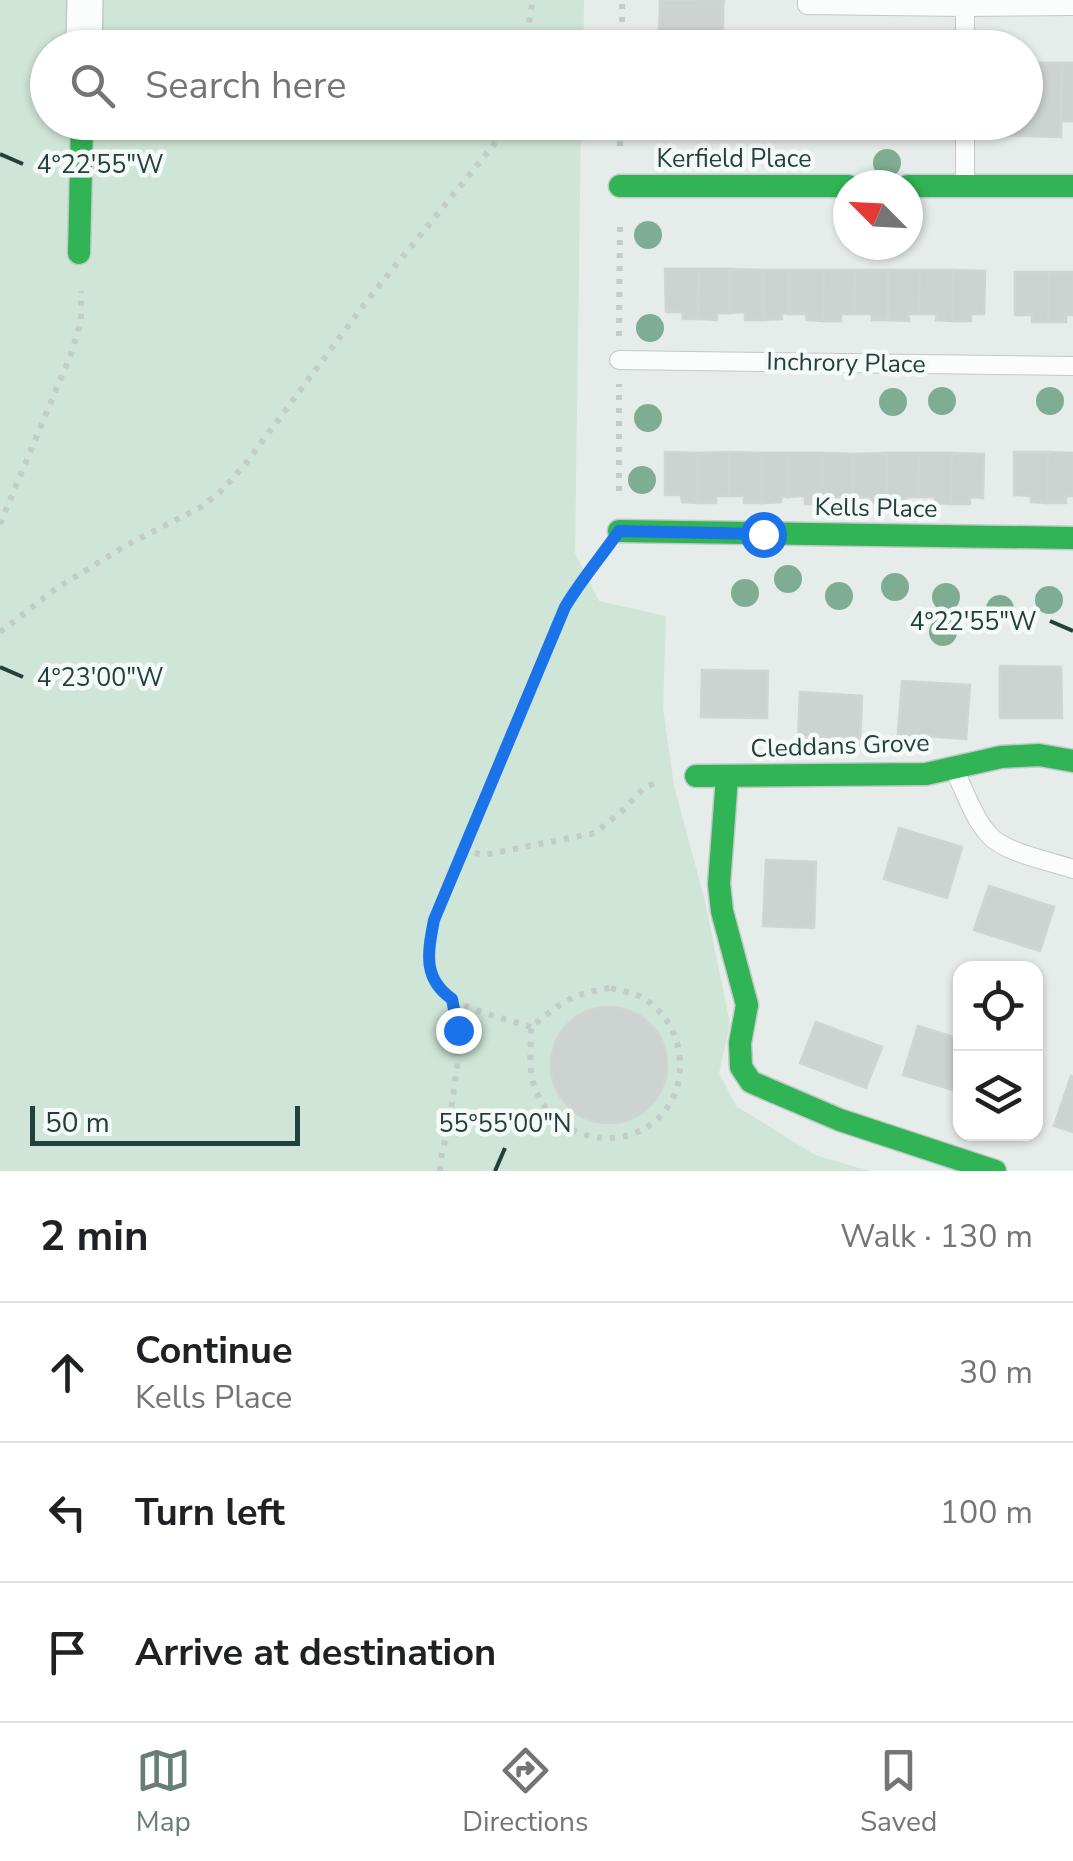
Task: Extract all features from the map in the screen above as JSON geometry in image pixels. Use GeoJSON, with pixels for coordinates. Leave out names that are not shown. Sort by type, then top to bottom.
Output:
{"type":"FeatureCollection","features":[{"type":"Feature","properties":{"kind":"street"},"geometry":{"type":"LineString","coordinates":[[84,30],[85,0]]}},
{"type":"Feature","properties":{"kind":"street"},"geometry":{"type":"LineString","coordinates":[[80,253],[82,140]]}},
{"type":"Feature","properties":{"kind":"street","name":"Kerfield Place"},"geometry":{"type":"LineString","coordinates":[[620,186],[833,186]]}},
{"type":"Feature","properties":{"kind":"street"},"geometry":{"type":"LineString","coordinates":[[923,186],[1073,186]]}},
{"type":"Feature","properties":{"kind":"street","name":"Kells Place"},"geometry":{"type":"LineString","coordinates":[[619,531],[1073,538]]}},
{"type":"Feature","properties":{"kind":"street","name":"Cleddans Grove"},"geometry":{"type":"LineString","coordinates":[[696,776],[926,774],[1000,757],[1039,755],[1073,762]]}},
{"type":"Feature","properties":{"kind":"street","name":"Cleddans Grove"},"geometry":{"type":"LineString","coordinates":[[727,777],[720,884],[722,911],[746,1005],[740,1068],[751,1082],[840,1120],[995,1171]]}},
{"type":"Feature","properties":{"kind":"lane"},"geometry":{"type":"LineString","coordinates":[[808,0],[808,5],[1073,6]]}},
{"type":"Feature","properties":{"kind":"lane"},"geometry":{"type":"LineString","coordinates":[[965,6],[965,30]]}},
{"type":"Feature","properties":{"kind":"lane"},"geometry":{"type":"LineString","coordinates":[[965,140],[965,186]]}},
{"type":"Feature","properties":{"kind":"lane","name":"Inchrory Place"},"geometry":{"type":"LineString","coordinates":[[619,360],[1073,366]]}},
{"type":"Feature","properties":{"kind":"lane"},"geometry":{"type":"LineString","coordinates":[[954,768],[992,839],[1007,848],[1073,869]]}},
{"type":"Feature","properties":{"kind":"path"},"geometry":{"type":"LineString","coordinates":[[527,30],[532,0]]}},
{"type":"Feature","properties":{"kind":"path"},"geometry":{"type":"LineString","coordinates":[[622,0],[622,30]]}},
{"type":"Feature","properties":{"kind":"path"},"geometry":{"type":"LineString","coordinates":[[0,632],[58,588],[125,546],[201,507],[220,492],[497,140]]}},
{"type":"Feature","properties":{"kind":"path"},"geometry":{"type":"LineString","coordinates":[[531,1027],[452,999],[438,990],[428,967],[429,945],[440,901],[565,607],[580,580],[595,566],[619,531],[621,140]]}},
{"type":"Feature","properties":{"kind":"path"},"geometry":{"type":"LineString","coordinates":[[0,524],[82,321],[80,253]]}},
{"type":"Feature","properties":{"kind":"path"},"geometry":{"type":"LineString","coordinates":[[462,850],[484,855],[595,833],[644,788],[660,780],[696,776]]}},
{"type":"Feature","properties":{"kind":"path"},"geometry":{"type":"LineString","coordinates":[[611,988],[640,996],[663,1014],[678,1039],[682,1068],[674,1097],[656,1120],[630,1135],[601,1139],[572,1132],[549,1113],[534,1088],[531,1027],[582,992],[611,988]]}},
{"type":"Feature","properties":{"kind":"path"},"geometry":{"type":"LineString","coordinates":[[440,1171],[457,1066],[458,1030],[452,999]]}},
{"type":"Feature","properties":{"kind":"green space"},"geometry":{"type":"Polygon","coordinates":[[[0,0],[584,0],[583,30],[30,30],[30,140],[581,140],[575,553],[599,601],[666,616],[663,708],[674,786],[705,901],[730,1024],[719,1073],[736,1106],[815,1155],[869,1171],[0,1171],[0,0]]]}},
{"type":"Feature","properties":{"kind":"building"},"geometry":{"type":"Polygon","coordinates":[[[660,0],[724,0],[723,7],[660,6],[660,0]]]}},
{"type":"Feature","properties":{"kind":"building"},"geometry":{"type":"Polygon","coordinates":[[[660,6],[723,7],[723,30],[659,30],[660,6]]]}},
{"type":"Feature","properties":{"kind":"building"},"geometry":{"type":"Polygon","coordinates":[[[1043,63],[1062,63],[1061,137],[1043,136],[1043,63]]]}},
{"type":"Feature","properties":{"kind":"building"},"geometry":{"type":"Polygon","coordinates":[[[1062,63],[1073,63],[1073,121],[1061,121],[1062,63]]]}},
{"type":"Feature","properties":{"kind":"building"},"geometry":{"type":"Polygon","coordinates":[[[665,269],[699,269],[698,319],[683,319],[682,312],[666,312],[665,269]]]}},
{"type":"Feature","properties":{"kind":"building"},"geometry":{"type":"Polygon","coordinates":[[[699,269],[730,269],[730,313],[717,313],[717,320],[698,319],[699,269]]]}},
{"type":"Feature","properties":{"kind":"building"},"geometry":{"type":"Polygon","coordinates":[[[730,269],[763,270],[763,320],[745,320],[745,312],[730,313],[730,269]]]}},
{"type":"Feature","properties":{"kind":"building"},"geometry":{"type":"Polygon","coordinates":[[[763,270],[789,270],[789,314],[781,313],[782,319],[763,320],[763,270]]]}},
{"type":"Feature","properties":{"kind":"building"},"geometry":{"type":"Polygon","coordinates":[[[789,270],[824,270],[823,321],[807,320],[806,314],[789,314],[789,270]]]}},
{"type":"Feature","properties":{"kind":"building"},"geometry":{"type":"Polygon","coordinates":[[[824,270],[855,270],[854,314],[841,314],[841,321],[823,321],[824,270]]]}},
{"type":"Feature","properties":{"kind":"building"},"geometry":{"type":"Polygon","coordinates":[[[855,270],[888,270],[888,320],[872,320],[872,314],[854,314],[855,270]]]}},
{"type":"Feature","properties":{"kind":"building"},"geometry":{"type":"Polygon","coordinates":[[[888,270],[920,270],[919,314],[908,314],[909,321],[888,320],[888,270]]]}},
{"type":"Feature","properties":{"kind":"building"},"geometry":{"type":"Polygon","coordinates":[[[920,270],[953,270],[952,321],[936,320],[937,314],[919,314],[920,270]]]}},
{"type":"Feature","properties":{"kind":"building"},"geometry":{"type":"Polygon","coordinates":[[[953,270],[985,271],[984,314],[971,314],[971,321],[952,321],[953,270]]]}},
{"type":"Feature","properties":{"kind":"building"},"geometry":{"type":"Polygon","coordinates":[[[1015,272],[1049,272],[1048,322],[1032,322],[1032,315],[1015,315],[1015,272]]]}},
{"type":"Feature","properties":{"kind":"building"},"geometry":{"type":"Polygon","coordinates":[[[1049,272],[1073,272],[1073,315],[1066,315],[1066,322],[1048,322],[1049,272]]]}},
{"type":"Feature","properties":{"kind":"building"},"geometry":{"type":"Polygon","coordinates":[[[665,452],[698,453],[698,503],[682,502],[681,495],[665,495],[665,452]]]}},
{"type":"Feature","properties":{"kind":"building"},"geometry":{"type":"Polygon","coordinates":[[[729,452],[729,496],[716,496],[716,503],[698,503],[698,453],[729,452]]]}},
{"type":"Feature","properties":{"kind":"building"},"geometry":{"type":"Polygon","coordinates":[[[729,452],[762,453],[762,503],[744,503],[744,496],[729,496],[729,452]]]}},
{"type":"Feature","properties":{"kind":"building"},"geometry":{"type":"Polygon","coordinates":[[[1014,452],[1048,452],[1047,503],[1031,502],[1031,496],[1014,495],[1014,452]]]}},
{"type":"Feature","properties":{"kind":"building"},"geometry":{"type":"Polygon","coordinates":[[[1048,452],[1073,453],[1073,496],[1066,496],[1066,503],[1047,503],[1048,452]]]}},
{"type":"Feature","properties":{"kind":"building"},"geometry":{"type":"Polygon","coordinates":[[[762,453],[788,453],[788,497],[781,496],[781,502],[762,503],[762,453]]]}},
{"type":"Feature","properties":{"kind":"building"},"geometry":{"type":"Polygon","coordinates":[[[788,453],[822,453],[822,504],[805,504],[805,496],[788,497],[788,453]]]}},
{"type":"Feature","properties":{"kind":"building"},"geometry":{"type":"Polygon","coordinates":[[[822,453],[853,454],[853,498],[840,498],[840,504],[822,504],[822,453]]]}},
{"type":"Feature","properties":{"kind":"building"},"geometry":{"type":"Polygon","coordinates":[[[887,453],[919,453],[918,497],[907,497],[907,504],[887,504],[887,453]]]}},
{"type":"Feature","properties":{"kind":"building"},"geometry":{"type":"Polygon","coordinates":[[[887,453],[887,504],[871,503],[871,497],[853,498],[853,454],[887,453]]]}},
{"type":"Feature","properties":{"kind":"building"},"geometry":{"type":"Polygon","coordinates":[[[919,453],[952,453],[951,504],[935,503],[935,497],[918,497],[919,453]]]}},
{"type":"Feature","properties":{"kind":"building"},"geometry":{"type":"Polygon","coordinates":[[[952,453],[984,454],[983,498],[970,497],[970,504],[951,504],[952,453]]]}},
{"type":"Feature","properties":{"kind":"building"},"geometry":{"type":"Polygon","coordinates":[[[1000,666],[1061,667],[1062,718],[1000,718],[1000,666]]]}},
{"type":"Feature","properties":{"kind":"building"},"geometry":{"type":"Polygon","coordinates":[[[702,670],[768,671],[767,718],[701,717],[702,670]]]}},
{"type":"Feature","properties":{"kind":"building"},"geometry":{"type":"Polygon","coordinates":[[[902,681],[970,685],[966,739],[898,734],[902,681]]]}},
{"type":"Feature","properties":{"kind":"building"},"geometry":{"type":"Polygon","coordinates":[[[800,692],[862,696],[860,744],[798,741],[800,692]]]}},
{"type":"Feature","properties":{"kind":"building"},"geometry":{"type":"Polygon","coordinates":[[[899,828],[962,847],[947,898],[884,879],[899,828]]]}},
{"type":"Feature","properties":{"kind":"building"},"geometry":{"type":"Polygon","coordinates":[[[766,860],[816,862],[814,928],[763,926],[766,860]]]}},
{"type":"Feature","properties":{"kind":"building"},"geometry":{"type":"Polygon","coordinates":[[[989,886],[1054,907],[1040,951],[974,930],[989,886]]]}},
{"type":"Feature","properties":{"kind":"building"},"geometry":{"type":"Polygon","coordinates":[[[609,1007],[631,1011],[650,1024],[663,1043],[667,1065],[663,1087],[650,1106],[631,1119],[609,1123],[587,1119],[568,1106],[555,1087],[551,1065],[555,1043],[568,1024],[587,1011],[609,1007]]]}},
{"type":"Feature","properties":{"kind":"building"},"geometry":{"type":"Polygon","coordinates":[[[816,1022],[882,1047],[866,1088],[800,1063],[816,1022]]]}},
{"type":"Feature","properties":{"kind":"building"},"geometry":{"type":"Polygon","coordinates":[[[918,1026],[953,1037],[953,1090],[903,1075],[918,1026]]]}},
{"type":"Feature","properties":{"kind":"building"},"geometry":{"type":"Polygon","coordinates":[[[1073,1077],[1073,1132],[1054,1126],[1073,1077]]]}},
{"type":"Feature","properties":{"kind":"traffic: fast"},"geometry":{"type":"LineString","coordinates":[[79,253],[82,140]]}},
{"type":"Feature","properties":{"kind":"traffic: fast"},"geometry":{"type":"LineString","coordinates":[[620,186],[833,186]]}},
{"type":"Feature","properties":{"kind":"traffic: fast"},"geometry":{"type":"LineString","coordinates":[[923,186],[1073,186]]}},
{"type":"Feature","properties":{"kind":"traffic: fast"},"geometry":{"type":"LineString","coordinates":[[619,531],[1073,538]]}},
{"type":"Feature","properties":{"kind":"traffic: fast"},"geometry":{"type":"LineString","coordinates":[[696,776],[926,774],[1001,757],[1039,755],[1073,761]]}},
{"type":"Feature","properties":{"kind":"traffic: fast"},"geometry":{"type":"LineString","coordinates":[[727,777],[719,884],[722,911],[747,1005],[740,1043],[741,1067],[751,1082],[840,1120],[995,1171]]}},
{"type":"Feature","properties":{"kind":"route"},"geometry":{"type":"LineString","coordinates":[[458,1030],[452,999],[438,990],[428,967],[434,920],[565,607],[580,580],[595,566],[619,531],[763,534]]}}]}
